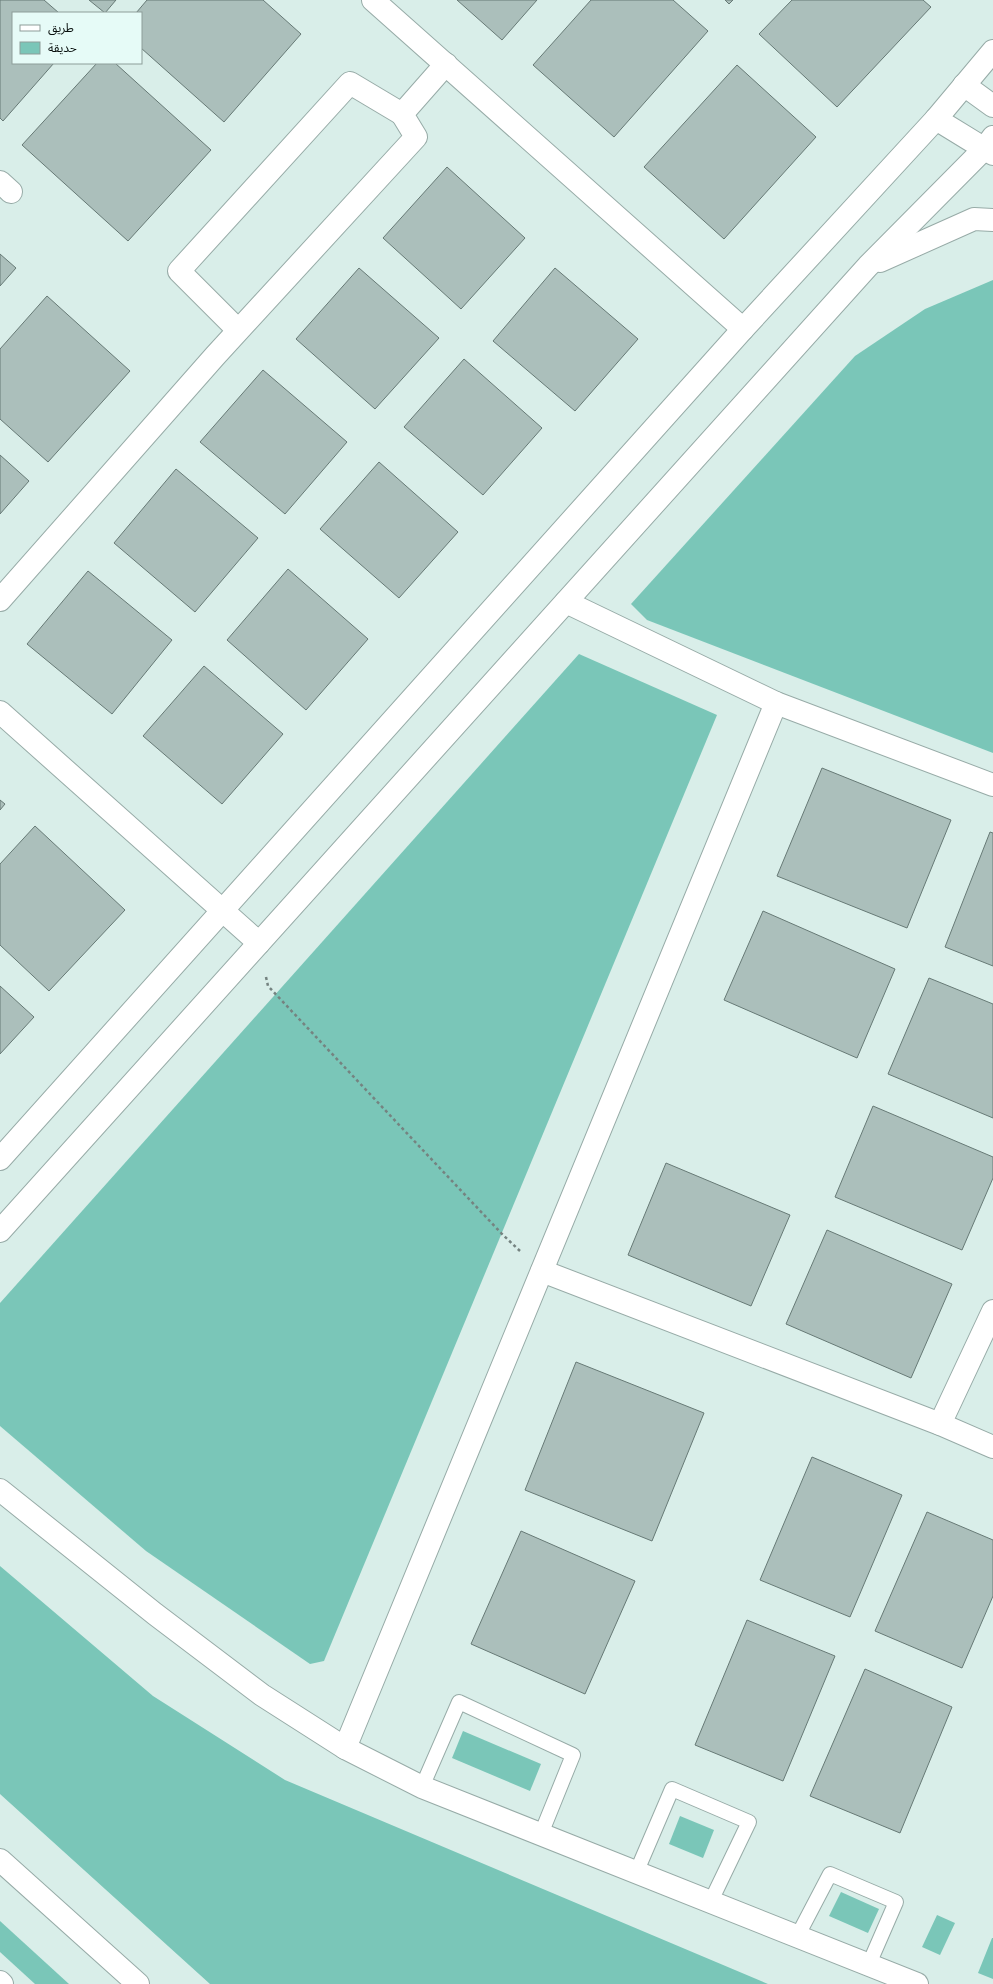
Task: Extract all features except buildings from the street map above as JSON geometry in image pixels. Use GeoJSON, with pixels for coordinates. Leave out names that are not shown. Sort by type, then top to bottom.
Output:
{"type":"FeatureCollection","features":[{"type":"Feature","properties":{"kind":"street"},"geometry":{"type":"LineString","coordinates":[[373,0],[743,329]]}},
{"type":"Feature","properties":{"kind":"street"},"geometry":{"type":"LineString","coordinates":[[0,1159],[743,329],[936,119],[993,51]]}},
{"type":"Feature","properties":{"kind":"street"},"geometry":{"type":"LineString","coordinates":[[402,114],[446,64]]}},
{"type":"Feature","properties":{"kind":"street"},"geometry":{"type":"LineString","coordinates":[[0,600],[238,330],[416,137],[402,114],[350,83],[179,271],[238,330]]}},
{"type":"Feature","properties":{"kind":"street"},"geometry":{"type":"LineString","coordinates":[[964,85],[993,106]]}},
{"type":"Feature","properties":{"kind":"street"},"geometry":{"type":"LineString","coordinates":[[0,1231],[868,266],[990,147],[936,119]]}},
{"type":"Feature","properties":{"kind":"street"},"geometry":{"type":"LineString","coordinates":[[868,266],[974,219],[993,220]]}},
{"type":"Feature","properties":{"kind":"street"},"geometry":{"type":"LineString","coordinates":[[566,602],[776,703],[993,785]]}},
{"type":"Feature","properties":{"kind":"street"},"geometry":{"type":"LineString","coordinates":[[346,1748],[776,703]]}},
{"type":"Feature","properties":{"kind":"street"},"geometry":{"type":"LineString","coordinates":[[0,712],[259,943]]}},
{"type":"Feature","properties":{"kind":"street"},"geometry":{"type":"LineString","coordinates":[[542,1271],[940,1424],[993,1447]]}},
{"type":"Feature","properties":{"kind":"street"},"geometry":{"type":"LineString","coordinates":[[940,1424],[993,1311]]}},
{"type":"Feature","properties":{"kind":"street"},"geometry":{"type":"LineString","coordinates":[[0,1490],[155,1614],[262,1695],[346,1748],[422,1787],[917,1984]]}},
{"type":"Feature","properties":{"kind":"street"},"geometry":{"type":"LineString","coordinates":[[0,1860],[138,1984]]}},
{"type":"Feature","properties":{"kind":"lane"},"geometry":{"type":"LineString","coordinates":[[422,1787],[459,1702],[573,1755],[541,1834]]}},
{"type":"Feature","properties":{"kind":"lane"},"geometry":{"type":"LineString","coordinates":[[636,1873],[672,1788],[749,1822],[711,1901]]}},
{"type":"Feature","properties":{"kind":"lane"},"geometry":{"type":"LineString","coordinates":[[796,1937],[830,1874],[896,1902],[869,1964]]}},
{"type":"Feature","properties":{"kind":"path"},"geometry":{"type":"LineString","coordinates":[[259,943],[268,986],[502,1234],[542,1271]]}},
{"type":"Feature","properties":{"kind":"green space"},"geometry":{"type":"Polygon","coordinates":[[[993,280],[993,753],[647,620],[631,604],[855,356],[925,309],[993,280]]]}},
{"type":"Feature","properties":{"kind":"green space"},"geometry":{"type":"Polygon","coordinates":[[[579,654],[717,715],[324,1661],[310,1664],[146,1551],[0,1426],[0,1303],[579,654]]]}},
{"type":"Feature","properties":{"kind":"green space"},"geometry":{"type":"Polygon","coordinates":[[[0,1566],[153,1696],[285,1780],[768,1984],[210,1984],[0,1794],[0,1566]]]}},
{"type":"Feature","properties":{"kind":"green space"},"geometry":{"type":"Polygon","coordinates":[[[463,1731],[541,1764],[530,1791],[452,1758],[463,1731]]]}},
{"type":"Feature","properties":{"kind":"green space"},"geometry":{"type":"Polygon","coordinates":[[[680,1816],[714,1830],[703,1858],[669,1844],[680,1816]]]}},
{"type":"Feature","properties":{"kind":"green space"},"geometry":{"type":"Polygon","coordinates":[[[841,1892],[879,1909],[868,1933],[829,1916],[841,1892]]]}},
{"type":"Feature","properties":{"kind":"green space"},"geometry":{"type":"Polygon","coordinates":[[[937,1915],[955,1923],[940,1955],[922,1947],[937,1915]]]}},
{"type":"Feature","properties":{"kind":"green space"},"geometry":{"type":"Polygon","coordinates":[[[0,1921],[69,1984],[35,1984],[0,1952],[0,1921]]]}},
{"type":"Feature","properties":{"kind":"green space"},"geometry":{"type":"Polygon","coordinates":[[[993,1938],[993,1979],[978,1973],[993,1938]]]}}]}
